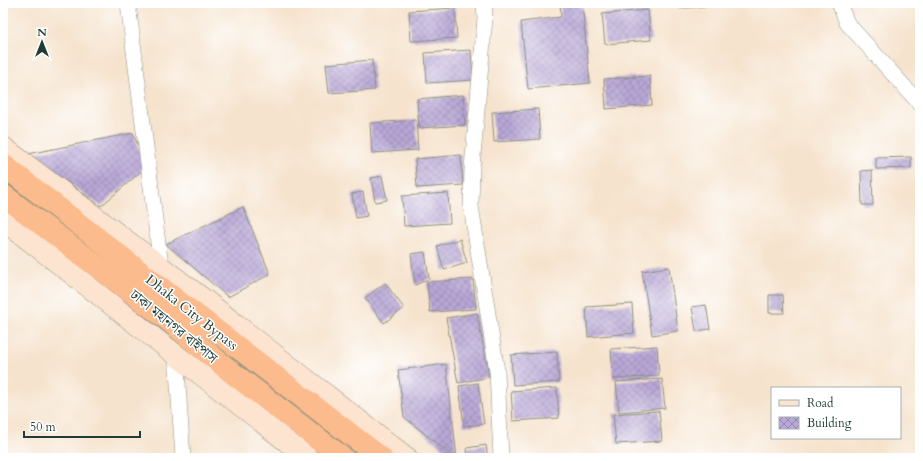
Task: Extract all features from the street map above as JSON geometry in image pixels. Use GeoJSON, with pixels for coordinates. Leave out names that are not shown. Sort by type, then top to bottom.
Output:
{"type":"FeatureCollection","features":[{"type":"Feature","properties":{"kind":"highway","name":"Dhaka City Bypass"},"geometry":{"type":"LineString","coordinates":[[3,165],[186,306],[242,352],[381,458]]}},
{"type":"Feature","properties":{"kind":"highway","name":"ঢাকা মহানগর বাইপাস"},"geometry":{"type":"LineString","coordinates":[[3,195],[168,320],[230,371],[343,458]]}},
{"type":"Feature","properties":{"kind":"main road"},"geometry":{"type":"LineString","coordinates":[[3,147],[161,267],[407,458]]}},
{"type":"Feature","properties":{"kind":"main road"},"geometry":{"type":"LineString","coordinates":[[3,220],[308,458]]}},
{"type":"Feature","properties":{"kind":"street"},"geometry":{"type":"LineString","coordinates":[[128,3],[161,267]]}},
{"type":"Feature","properties":{"kind":"street"},"geometry":{"type":"LineString","coordinates":[[484,3],[472,168],[471,206],[497,371],[501,458]]}},
{"type":"Feature","properties":{"kind":"street"},"geometry":{"type":"LineString","coordinates":[[839,3],[847,22],[920,104]]}},
{"type":"Feature","properties":{"kind":"street"},"geometry":{"type":"LineString","coordinates":[[176,355],[183,458]]}},
{"type":"Feature","properties":{"kind":"building"},"geometry":{"type":"Polygon","coordinates":[[[560,3],[582,3],[590,83],[528,89],[521,22],[561,17],[560,3]]]}},
{"type":"Feature","properties":{"kind":"building"},"geometry":{"type":"Polygon","coordinates":[[[678,3],[724,3],[725,5],[679,8],[678,3]]]}},
{"type":"Feature","properties":{"kind":"building"},"geometry":{"type":"Polygon","coordinates":[[[455,8],[457,38],[411,41],[409,11],[455,8]]]}},
{"type":"Feature","properties":{"kind":"building"},"geometry":{"type":"Polygon","coordinates":[[[648,10],[651,40],[605,44],[602,14],[648,10]]]}},
{"type":"Feature","properties":{"kind":"building"},"geometry":{"type":"Polygon","coordinates":[[[471,50],[473,80],[427,83],[425,53],[471,50]]]}},
{"type":"Feature","properties":{"kind":"building"},"geometry":{"type":"Polygon","coordinates":[[[372,60],[375,90],[329,93],[326,64],[372,60]]]}},
{"type":"Feature","properties":{"kind":"building"},"geometry":{"type":"Polygon","coordinates":[[[650,76],[652,105],[606,109],[604,79],[650,76]]]}},
{"type":"Feature","properties":{"kind":"building"},"geometry":{"type":"Polygon","coordinates":[[[463,95],[465,125],[419,128],[417,99],[463,95]]]}},
{"type":"Feature","properties":{"kind":"building"},"geometry":{"type":"Polygon","coordinates":[[[538,109],[540,139],[494,142],[492,112],[538,109]]]}},
{"type":"Feature","properties":{"kind":"building"},"geometry":{"type":"Polygon","coordinates":[[[416,120],[418,150],[372,153],[370,123],[416,120]]]}},
{"type":"Feature","properties":{"kind":"building"},"geometry":{"type":"Polygon","coordinates":[[[133,133],[146,167],[101,206],[28,154],[133,133]]]}},
{"type":"Feature","properties":{"kind":"building"},"geometry":{"type":"Polygon","coordinates":[[[461,155],[463,185],[417,188],[415,159],[461,155]]]}},
{"type":"Feature","properties":{"kind":"building"},"geometry":{"type":"Polygon","coordinates":[[[911,157],[911,168],[876,169],[876,158],[911,157]]]}},
{"type":"Feature","properties":{"kind":"building"},"geometry":{"type":"Polygon","coordinates":[[[872,170],[873,205],[862,205],[861,171],[872,170]]]}},
{"type":"Feature","properties":{"kind":"building"},"geometry":{"type":"Polygon","coordinates":[[[382,176],[387,200],[375,202],[371,178],[382,176]]]}},
{"type":"Feature","properties":{"kind":"building"},"geometry":{"type":"Polygon","coordinates":[[[363,192],[367,216],[356,218],[352,194],[363,192]]]}},
{"type":"Feature","properties":{"kind":"building"},"geometry":{"type":"Polygon","coordinates":[[[448,193],[450,223],[404,226],[402,196],[448,193]]]}},
{"type":"Feature","properties":{"kind":"building"},"geometry":{"type":"Polygon","coordinates":[[[243,207],[270,274],[228,297],[166,244],[243,207]]]}},
{"type":"Feature","properties":{"kind":"building"},"geometry":{"type":"Polygon","coordinates":[[[460,239],[467,263],[444,270],[437,246],[460,239]]]}},
{"type":"Feature","properties":{"kind":"building"},"geometry":{"type":"Polygon","coordinates":[[[425,252],[429,279],[415,285],[411,254],[425,252]]]}},
{"type":"Feature","properties":{"kind":"building"},"geometry":{"type":"Polygon","coordinates":[[[669,267],[678,331],[652,335],[642,271],[669,267]]]}},
{"type":"Feature","properties":{"kind":"building"},"geometry":{"type":"Polygon","coordinates":[[[473,279],[476,309],[430,312],[427,282],[473,279]]]}},
{"type":"Feature","properties":{"kind":"building"},"geometry":{"type":"Polygon","coordinates":[[[385,283],[404,308],[384,323],[365,298],[385,283]]]}},
{"type":"Feature","properties":{"kind":"building"},"geometry":{"type":"Polygon","coordinates":[[[769,295],[783,295],[784,313],[769,313],[769,295]]]}},
{"type":"Feature","properties":{"kind":"building"},"geometry":{"type":"Polygon","coordinates":[[[632,304],[634,333],[588,337],[586,307],[632,304]]]}},
{"type":"Feature","properties":{"kind":"building"},"geometry":{"type":"Polygon","coordinates":[[[706,305],[710,329],[696,331],[692,307],[706,305]]]}},
{"type":"Feature","properties":{"kind":"building"},"geometry":{"type":"Polygon","coordinates":[[[477,313],[489,377],[458,383],[446,318],[477,313]]]}},
{"type":"Feature","properties":{"kind":"building"},"geometry":{"type":"Polygon","coordinates":[[[657,346],[659,376],[613,379],[611,349],[657,346]]]}},
{"type":"Feature","properties":{"kind":"building"},"geometry":{"type":"Polygon","coordinates":[[[557,352],[559,382],[513,385],[511,355],[557,352]]]}},
{"type":"Feature","properties":{"kind":"building"},"geometry":{"type":"Polygon","coordinates":[[[446,364],[457,458],[455,458],[404,417],[398,370],[446,364]]]}},
{"type":"Feature","properties":{"kind":"building"},"geometry":{"type":"Polygon","coordinates":[[[662,379],[665,408],[619,412],[616,382],[662,379]]]}},
{"type":"Feature","properties":{"kind":"building"},"geometry":{"type":"Polygon","coordinates":[[[478,383],[484,424],[464,426],[459,386],[478,383]]]}},
{"type":"Feature","properties":{"kind":"building"},"geometry":{"type":"Polygon","coordinates":[[[557,388],[559,418],[513,421],[511,391],[557,388]]]}},
{"type":"Feature","properties":{"kind":"building"},"geometry":{"type":"Polygon","coordinates":[[[659,411],[662,441],[616,444],[613,414],[659,411]]]}},
{"type":"Feature","properties":{"kind":"building"},"geometry":{"type":"Polygon","coordinates":[[[486,445],[488,458],[468,458],[467,448],[486,445]]]}}]}
